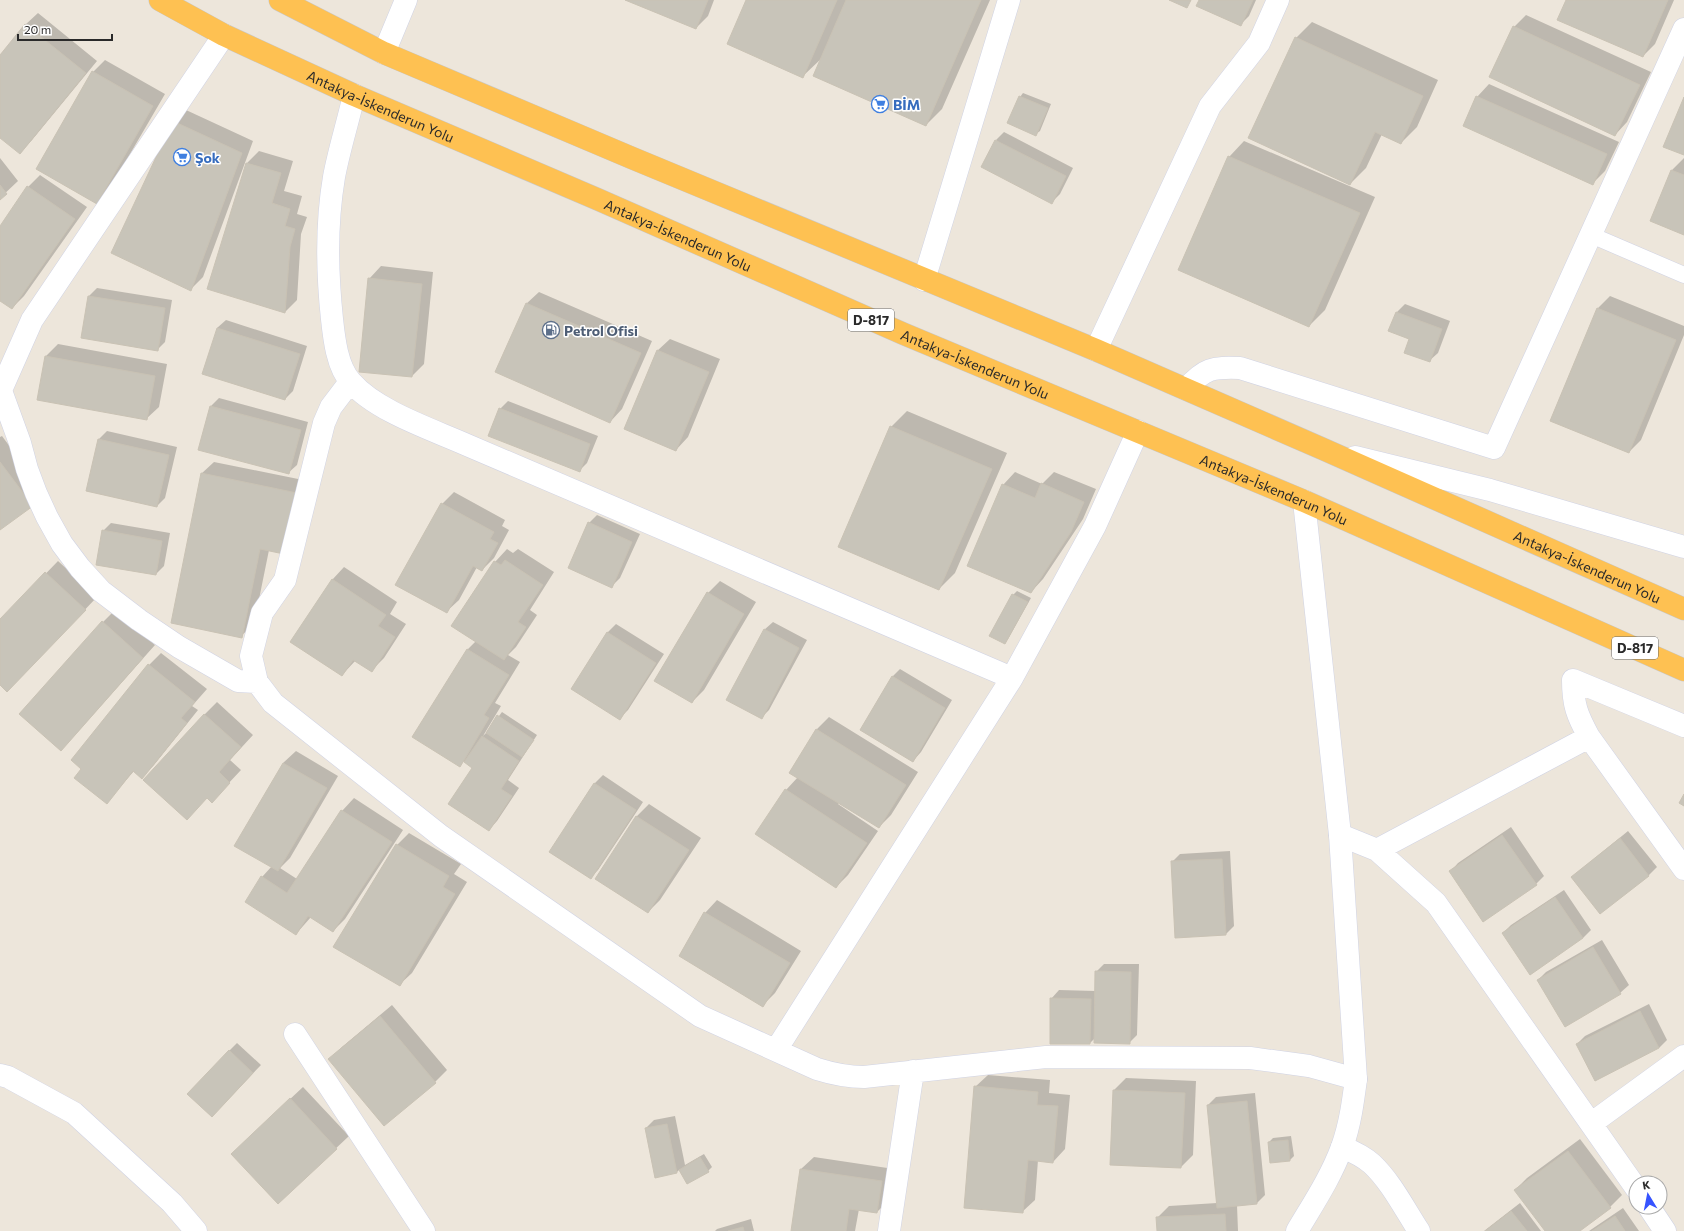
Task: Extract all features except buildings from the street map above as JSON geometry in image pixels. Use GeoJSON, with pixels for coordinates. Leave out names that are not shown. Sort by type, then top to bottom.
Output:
{"type":"FeatureCollection","features":[{"type":"Feature","properties":{"kind":"highway","name":"Antakya-İskenderun Yolu"},"geometry":{"type":"LineString","coordinates":[[160,0],[224,35],[354,95],[590,196],[904,334],[1304,501],[1684,670]]}},
{"type":"Feature","properties":{"kind":"highway","name":"Antakya-İskenderun Yolu"},"geometry":{"type":"LineString","coordinates":[[280,0],[384,53],[924,280],[1096,350],[1684,609]]}},
{"type":"Feature","properties":{"kind":"street"},"geometry":{"type":"LineString","coordinates":[[384,53],[406,0]]}},
{"type":"Feature","properties":{"kind":"street"},"geometry":{"type":"LineString","coordinates":[[924,280],[1009,0]]}},
{"type":"Feature","properties":{"kind":"street"},"geometry":{"type":"LineString","coordinates":[[1096,350],[1210,106],[1259,43],[1278,0]]}},
{"type":"Feature","properties":{"kind":"street"},"geometry":{"type":"LineString","coordinates":[[1186,389],[1198,375],[1209,370],[1224,367],[1240,368],[1494,448],[1684,29]]}},
{"type":"Feature","properties":{"kind":"street"},"geometry":{"type":"LineString","coordinates":[[224,35],[32,320],[0,390],[20,444],[36,494],[62,544],[80,568],[101,591],[179,648],[238,681],[257,682]]}},
{"type":"Feature","properties":{"kind":"street"},"geometry":{"type":"LineString","coordinates":[[354,95],[334,177],[329,216],[328,255],[329,292],[338,358],[350,382],[381,407],[452,439],[1012,678]]}},
{"type":"Feature","properties":{"kind":"street"},"geometry":{"type":"LineString","coordinates":[[350,382],[331,407],[324,422],[285,580],[262,613],[251,656],[257,682],[273,703],[441,836],[700,1016],[833,1074],[864,1077],[1046,1057],[1250,1058],[1309,1066],[1356,1079]]}},
{"type":"Feature","properties":{"kind":"street"},"geometry":{"type":"LineString","coordinates":[[776,1050],[1012,678],[1095,526],[1138,432]]}},
{"type":"Feature","properties":{"kind":"street"},"geometry":{"type":"LineString","coordinates":[[1323,449],[1490,490],[1684,547]]}},
{"type":"Feature","properties":{"kind":"street"},"geometry":{"type":"LineString","coordinates":[[1297,1231],[1333,1169],[1342,1147],[1350,1119],[1356,1079],[1340,835],[1304,501]]}},
{"type":"Feature","properties":{"kind":"street"},"geometry":{"type":"LineString","coordinates":[[1684,726],[1573,680],[1573,700],[1579,719],[1589,737],[1684,869]]}},
{"type":"Feature","properties":{"kind":"street"},"geometry":{"type":"LineString","coordinates":[[1377,850],[1589,737]]}},
{"type":"Feature","properties":{"kind":"street"},"geometry":{"type":"LineString","coordinates":[[1340,835],[1377,850],[1436,903],[1628,1176]]}},
{"type":"Feature","properties":{"kind":"street"},"geometry":{"type":"LineString","coordinates":[[295,1034],[424,1231]]}},
{"type":"Feature","properties":{"kind":"street"},"geometry":{"type":"LineString","coordinates":[[1592,1123],[1684,1056]]}},
{"type":"Feature","properties":{"kind":"street"},"geometry":{"type":"LineString","coordinates":[[889,1231],[914,1071]]}},
{"type":"Feature","properties":{"kind":"street"},"geometry":{"type":"LineString","coordinates":[[0,1075],[8,1077],[74,1113],[172,1203],[196,1231]]}},
{"type":"Feature","properties":{"kind":"street"},"geometry":{"type":"LineString","coordinates":[[1342,1147],[1359,1154],[1371,1163],[1386,1179],[1419,1231]]}},
{"type":"Feature","properties":{"kind":"street"},"geometry":{"type":"LineString","coordinates":[[1655,1215],[1666,1231]]}},
{"type":"Feature","properties":{"kind":"lane"},"geometry":{"type":"LineString","coordinates":[[1591,235],[1684,275]]}},
{"type":"Feature","properties":{"kind":"place","name":"BİM"},"geometry":{"type":"Point","coordinates":[880,104]}},
{"type":"Feature","properties":{"kind":"place","name":"Şok"},"geometry":{"type":"Point","coordinates":[182,157]}},
{"type":"Feature","properties":{"kind":"place","name":"Petrol Ofisi"},"geometry":{"type":"Point","coordinates":[551,330]}}]}
